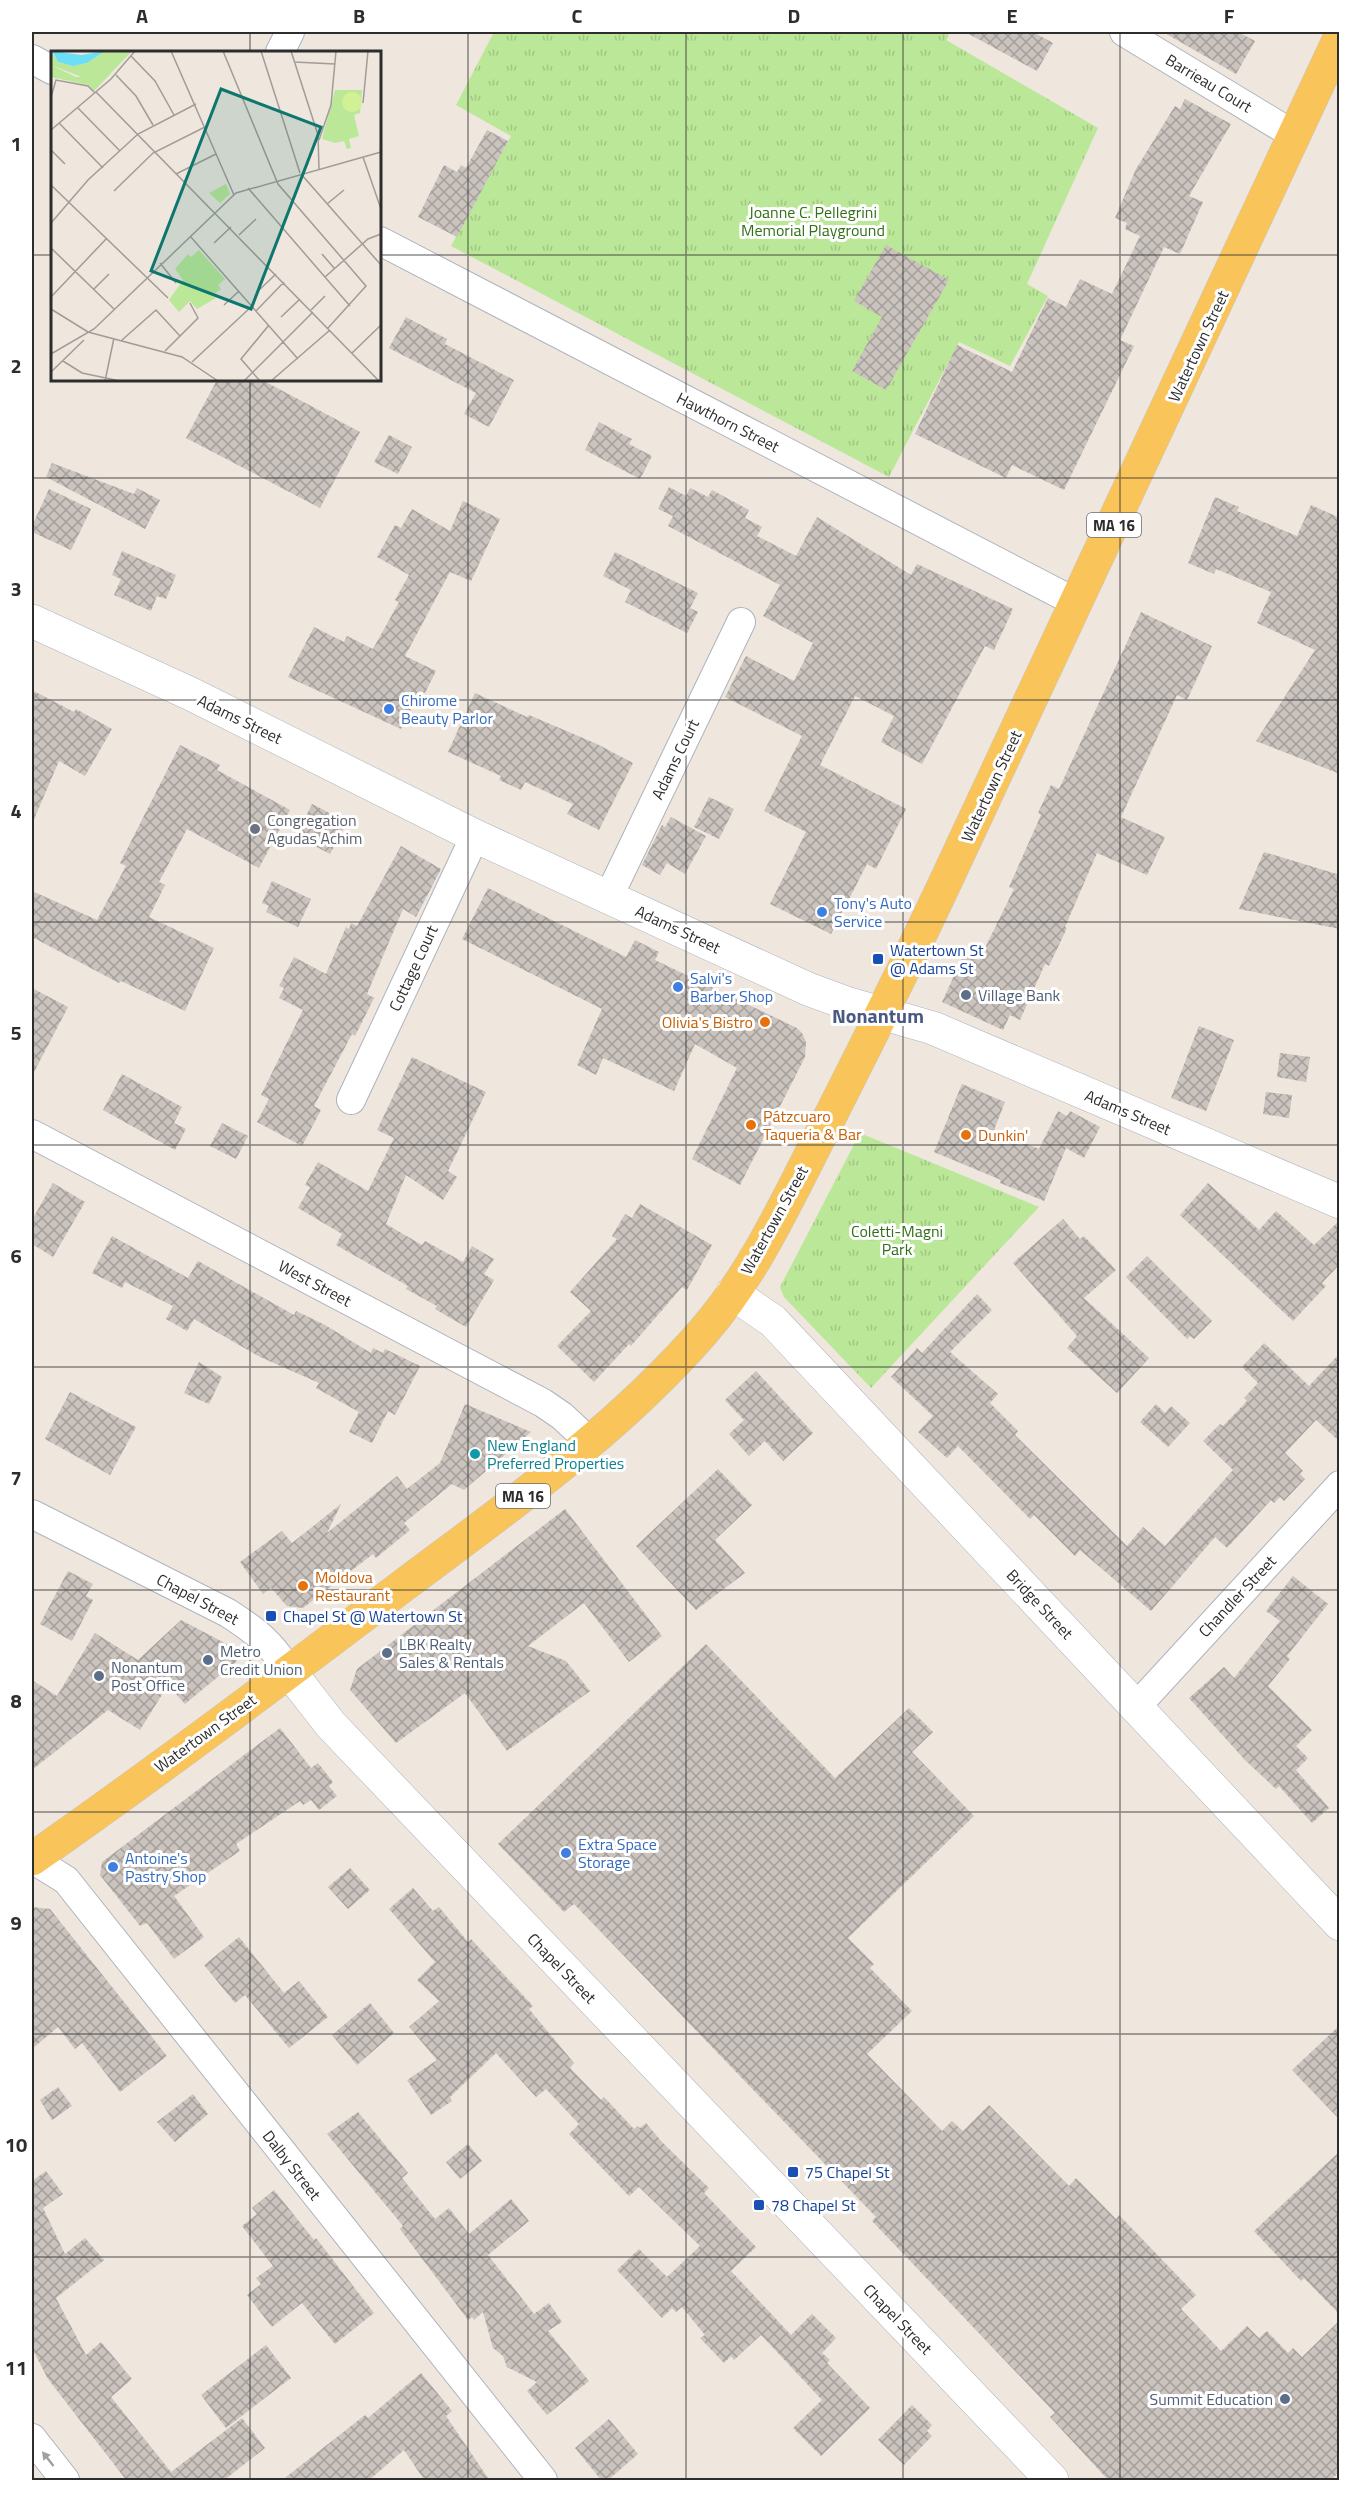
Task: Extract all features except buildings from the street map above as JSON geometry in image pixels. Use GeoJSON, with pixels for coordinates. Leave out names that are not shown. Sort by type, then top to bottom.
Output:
{"type":"FeatureCollection","features":[{"type":"Feature","properties":{"kind":"main road","name":"Watertown Street"},"geometry":{"type":"LineString","coordinates":[[32,1859],[289,1671],[591,1443],[706,1329],[732,1293],[771,1230],[883,1012],[1077,603],[1340,36]]}},
{"type":"Feature","properties":{"kind":"street"},"geometry":{"type":"LineString","coordinates":[[280,51],[290,32]]}},
{"type":"Feature","properties":{"kind":"street","name":"Barrieau Court"},"geometry":{"type":"LineString","coordinates":[[1124,32],[1294,135]]}},
{"type":"Feature","properties":{"kind":"street"},"geometry":{"type":"LineString","coordinates":[[32,59],[51,69]]}},
{"type":"Feature","properties":{"kind":"street","name":"Hawthorn Street"},"geometry":{"type":"LineString","coordinates":[[381,242],[1077,603]]}},
{"type":"Feature","properties":{"kind":"street","name":"Adams Street"},"geometry":{"type":"LineString","coordinates":[[32,621],[191,694],[475,836],[808,989],[846,1003],[933,1028],[1340,1203]]}},
{"type":"Feature","properties":{"kind":"street","name":"Adams Court"},"geometry":{"type":"LineString","coordinates":[[609,896],[741,622]]}},
{"type":"Feature","properties":{"kind":"street","name":"Cottage Court"},"geometry":{"type":"LineString","coordinates":[[351,1100],[475,836]]}},
{"type":"Feature","properties":{"kind":"street","name":"West Street"},"geometry":{"type":"LineString","coordinates":[[32,1134],[543,1403],[562,1416],[591,1443]]}},
{"type":"Feature","properties":{"kind":"street","name":"Bridge Street"},"geometry":{"type":"LineString","coordinates":[[732,1293],[773,1322],[1340,1924]]}},
{"type":"Feature","properties":{"kind":"street","name":"Chandler Street"},"geometry":{"type":"LineString","coordinates":[[1136,1707],[1340,1485]]}},
{"type":"Feature","properties":{"kind":"street","name":"Chapel Street"},"geometry":{"type":"LineString","coordinates":[[32,1514],[228,1613],[254,1630],[273,1647],[331,1725],[1052,2481]]}},
{"type":"Feature","properties":{"kind":"street","name":"Dalby Street"},"geometry":{"type":"LineString","coordinates":[[32,1859],[66,1880],[543,2481]]}},
{"type":"Feature","properties":{"kind":"street"},"geometry":{"type":"LineString","coordinates":[[32,2438],[65,2481]]}},
{"type":"Feature","properties":{"kind":"green space","name":"Joanne C. Pellegrini Memorial Playground"},"geometry":{"type":"Polygon","coordinates":[[[494,32],[950,32],[946,40],[1098,128],[1027,284],[1048,296],[1010,366],[959,342],[889,477],[451,246],[511,136],[456,105],[494,32]]]}},
{"type":"Feature","properties":{"kind":"green space","name":"Coletti-Magni Park"},"geometry":{"type":"Polygon","coordinates":[[[860,1133],[1039,1207],[871,1388],[784,1297],[780,1287],[860,1133]]]}},
{"type":"Feature","properties":{"kind":"place","name":"Chirome Beauty Parlor"},"geometry":{"type":"Point","coordinates":[389,709]}},
{"type":"Feature","properties":{"kind":"place","name":"Congregation Agudas Achim"},"geometry":{"type":"Point","coordinates":[255,829]}},
{"type":"Feature","properties":{"kind":"place","name":"Tony's Auto Service"},"geometry":{"type":"Point","coordinates":[822,912]}},
{"type":"Feature","properties":{"kind":"place","name":"Watertown St @ Adams St"},"geometry":{"type":"Point","coordinates":[878,959]}},
{"type":"Feature","properties":{"kind":"place","name":"Salvi's Barber Shop"},"geometry":{"type":"Point","coordinates":[678,987]}},
{"type":"Feature","properties":{"kind":"place","name":"Village Bank"},"geometry":{"type":"Point","coordinates":[966,995]}},
{"type":"Feature","properties":{"kind":"place","name":"Olivia's Bistro"},"geometry":{"type":"Point","coordinates":[765,1022]}},
{"type":"Feature","properties":{"kind":"place","name":"Pátzcuaro Taqueria & Bar"},"geometry":{"type":"Point","coordinates":[751,1125]}},
{"type":"Feature","properties":{"kind":"place","name":"Dunkin'"},"geometry":{"type":"Point","coordinates":[966,1135]}},
{"type":"Feature","properties":{"kind":"place","name":"New England Preferred Properties"},"geometry":{"type":"Point","coordinates":[475,1454]}},
{"type":"Feature","properties":{"kind":"place","name":"Moldova Restaurant"},"geometry":{"type":"Point","coordinates":[303,1586]}},
{"type":"Feature","properties":{"kind":"place","name":"Chapel St @ Watertown St"},"geometry":{"type":"Point","coordinates":[271,1616]}},
{"type":"Feature","properties":{"kind":"place","name":"LBK Realty Sales & Rentals"},"geometry":{"type":"Point","coordinates":[387,1653]}},
{"type":"Feature","properties":{"kind":"place","name":"Metro Credit Union"},"geometry":{"type":"Point","coordinates":[208,1660]}},
{"type":"Feature","properties":{"kind":"place","name":"Nonantum Post Office"},"geometry":{"type":"Point","coordinates":[99,1676]}},
{"type":"Feature","properties":{"kind":"place","name":"Extra Space Storage"},"geometry":{"type":"Point","coordinates":[566,1853]}},
{"type":"Feature","properties":{"kind":"place","name":"Antoine's Pastry Shop"},"geometry":{"type":"Point","coordinates":[113,1867]}},
{"type":"Feature","properties":{"kind":"place","name":"75 Chapel St"},"geometry":{"type":"Point","coordinates":[793,2172]}},
{"type":"Feature","properties":{"kind":"place","name":"78 Chapel St"},"geometry":{"type":"Point","coordinates":[759,2205]}},
{"type":"Feature","properties":{"kind":"place","name":"Summit Education"},"geometry":{"type":"Point","coordinates":[1285,2399]}},
{"type":"Feature","properties":{"kind":"district","name":"Nonantum"},"geometry":{"type":"Point","coordinates":[878,1015]}}]}
